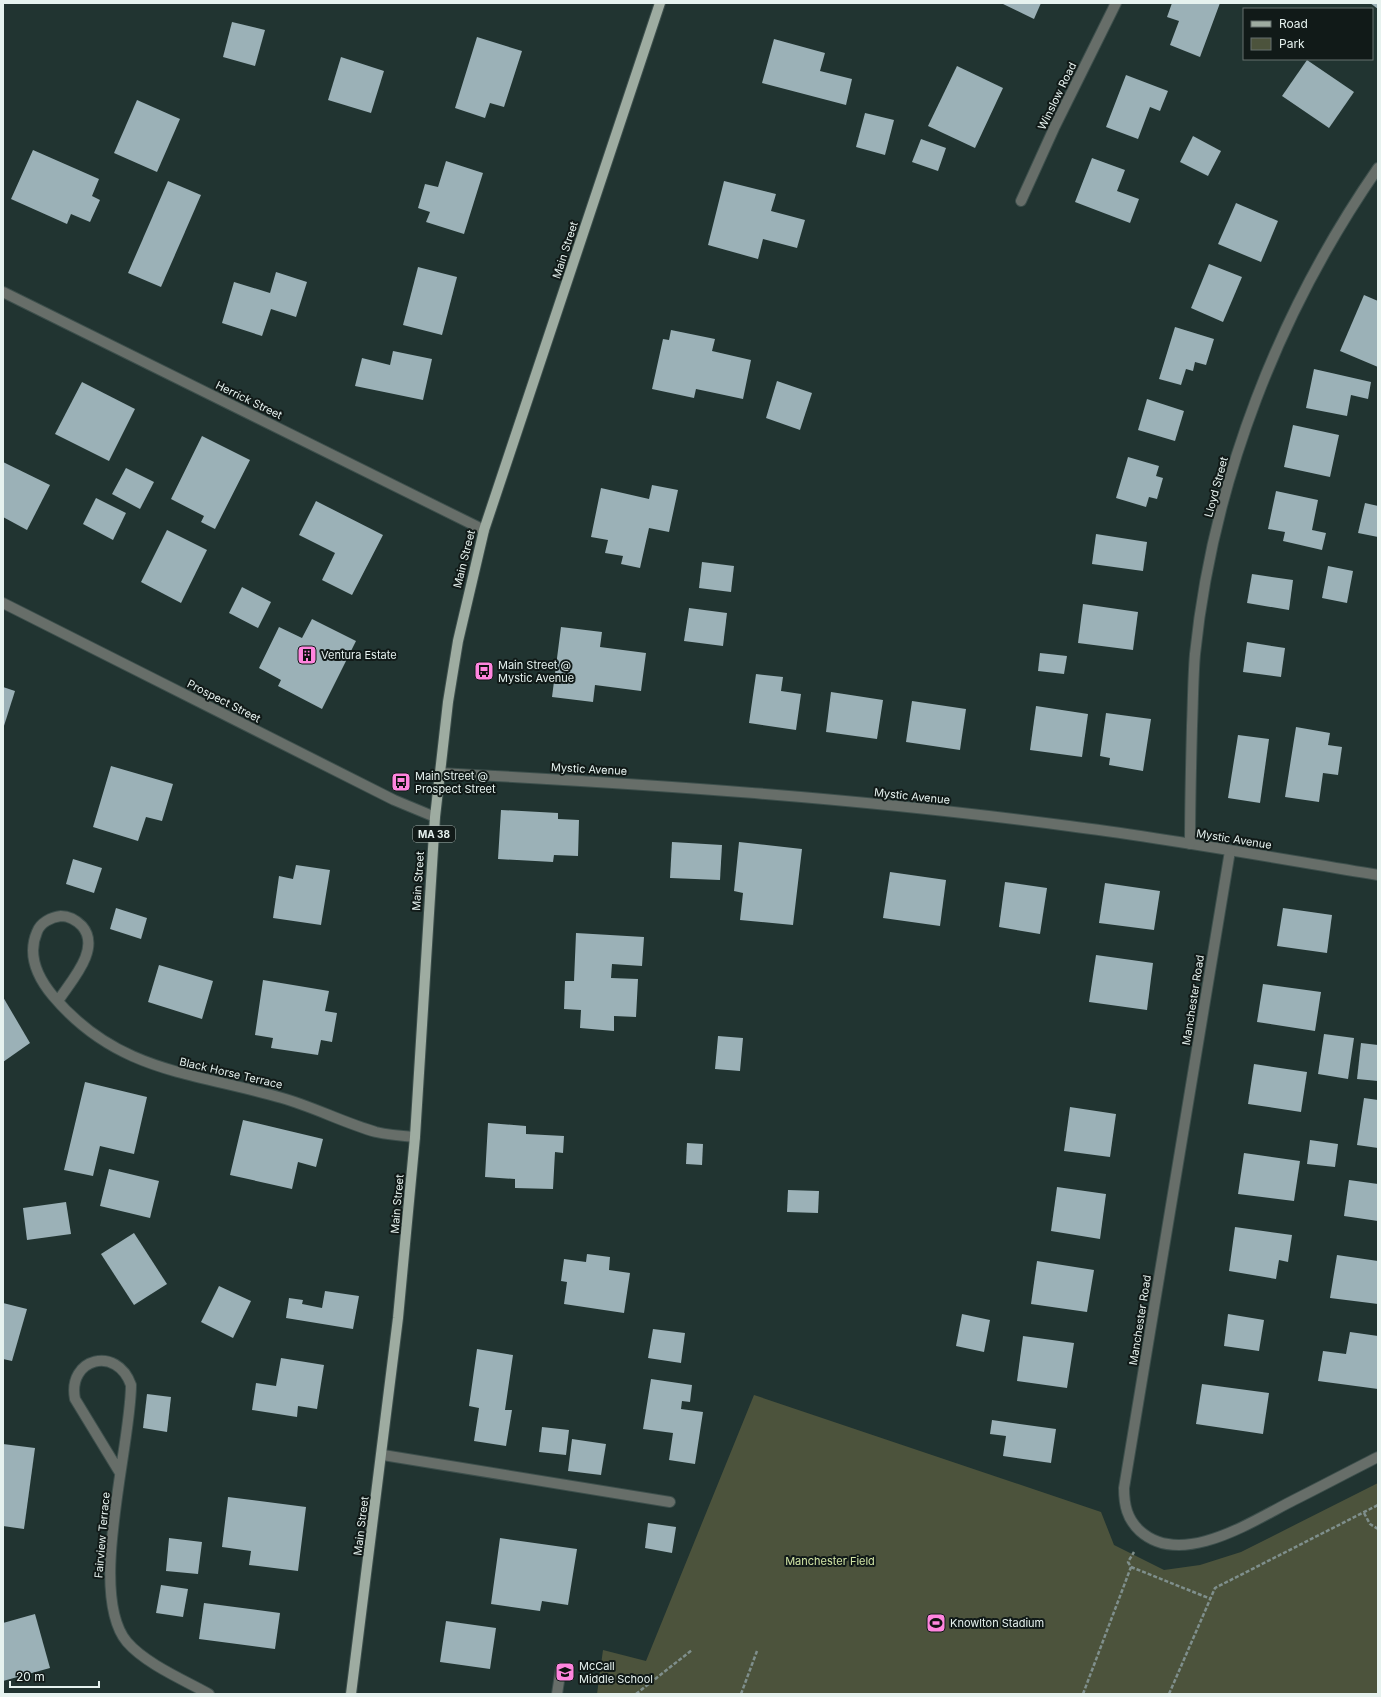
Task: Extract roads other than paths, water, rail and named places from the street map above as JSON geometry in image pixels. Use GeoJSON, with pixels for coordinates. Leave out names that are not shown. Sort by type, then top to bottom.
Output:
{"type":"FeatureCollection","features":[{"type":"Feature","properties":{"kind":"main road","name":"Main Street"},"geometry":{"type":"LineString","coordinates":[[351,1694],[383,1455],[398,1318],[415,1137],[435,817],[458,641],[484,530],[659,3]]}},
{"type":"Feature","properties":{"kind":"street","name":"Winslow Road"},"geometry":{"type":"LineString","coordinates":[[1021,201],[1055,126],[1116,3]]}},
{"type":"Feature","properties":{"kind":"street","name":"Lloyd Street"},"geometry":{"type":"LineString","coordinates":[[1190,844],[1195,654],[1208,570],[1230,475],[1250,413],[1282,338],[1330,242],[1374,182],[1378,168]]}},
{"type":"Feature","properties":{"kind":"street","name":"Herrick Street"},"geometry":{"type":"LineString","coordinates":[[3,292],[484,530]]}},
{"type":"Feature","properties":{"kind":"street","name":"Prospect Street"},"geometry":{"type":"LineString","coordinates":[[3,603],[394,800],[435,817]]}},
{"type":"Feature","properties":{"kind":"street","name":"Mystic Avenue"},"geometry":{"type":"LineString","coordinates":[[440,773],[633,783],[753,792],[1035,821],[1190,844],[1378,875]]}},
{"type":"Feature","properties":{"kind":"street","name":"Manchester Road"},"geometry":{"type":"LineString","coordinates":[[1230,851],[1124,1488],[1125,1509],[1136,1527],[1143,1534],[1164,1544],[1188,1545],[1218,1537],[1378,1457]]}},
{"type":"Feature","properties":{"kind":"street","name":"Black Horse Terrace"},"geometry":{"type":"LineString","coordinates":[[58,1001],[82,964],[88,946],[88,937],[78,921],[69,917],[60,916],[51,918],[43,923],[38,930],[33,947],[34,958],[39,975],[58,1001],[78,1023],[92,1033],[124,1052],[153,1065],[181,1074],[282,1098],[376,1132],[415,1137]]}},
{"type":"Feature","properties":{"kind":"street","name":"Fairview Terrace"},"geometry":{"type":"LineString","coordinates":[[120,1473],[75,1399],[73,1390],[74,1381],[85,1366],[94,1362],[113,1362],[122,1368],[128,1376],[131,1384],[110,1572],[112,1604],[118,1628],[127,1642],[142,1655],[209,1694]]}},
{"type":"Feature","properties":{"kind":"street"},"geometry":{"type":"LineString","coordinates":[[383,1455],[670,1502]]}},
{"type":"Feature","properties":{"kind":"street"},"geometry":{"type":"LineString","coordinates":[[558,1694],[561,1668]]}},
{"type":"Feature","properties":{"kind":"place","name":"Ventura Estate"},"geometry":{"type":"Point","coordinates":[307,655]}},
{"type":"Feature","properties":{"kind":"place","name":"Main Street @ Mystic Avenue"},"geometry":{"type":"Point","coordinates":[484,671]}},
{"type":"Feature","properties":{"kind":"place","name":"Main Street @ Prospect Street"},"geometry":{"type":"Point","coordinates":[401,782]}},
{"type":"Feature","properties":{"kind":"place","name":"Knowlton Stadium"},"geometry":{"type":"Point","coordinates":[936,1623]}},
{"type":"Feature","properties":{"kind":"place","name":"McCall Middle School"},"geometry":{"type":"Point","coordinates":[565,1672]}},
{"type":"Feature","properties":{"kind":"park label","name":"Manchester Field"},"geometry":{"type":"Point","coordinates":[830,1561]}}]}
